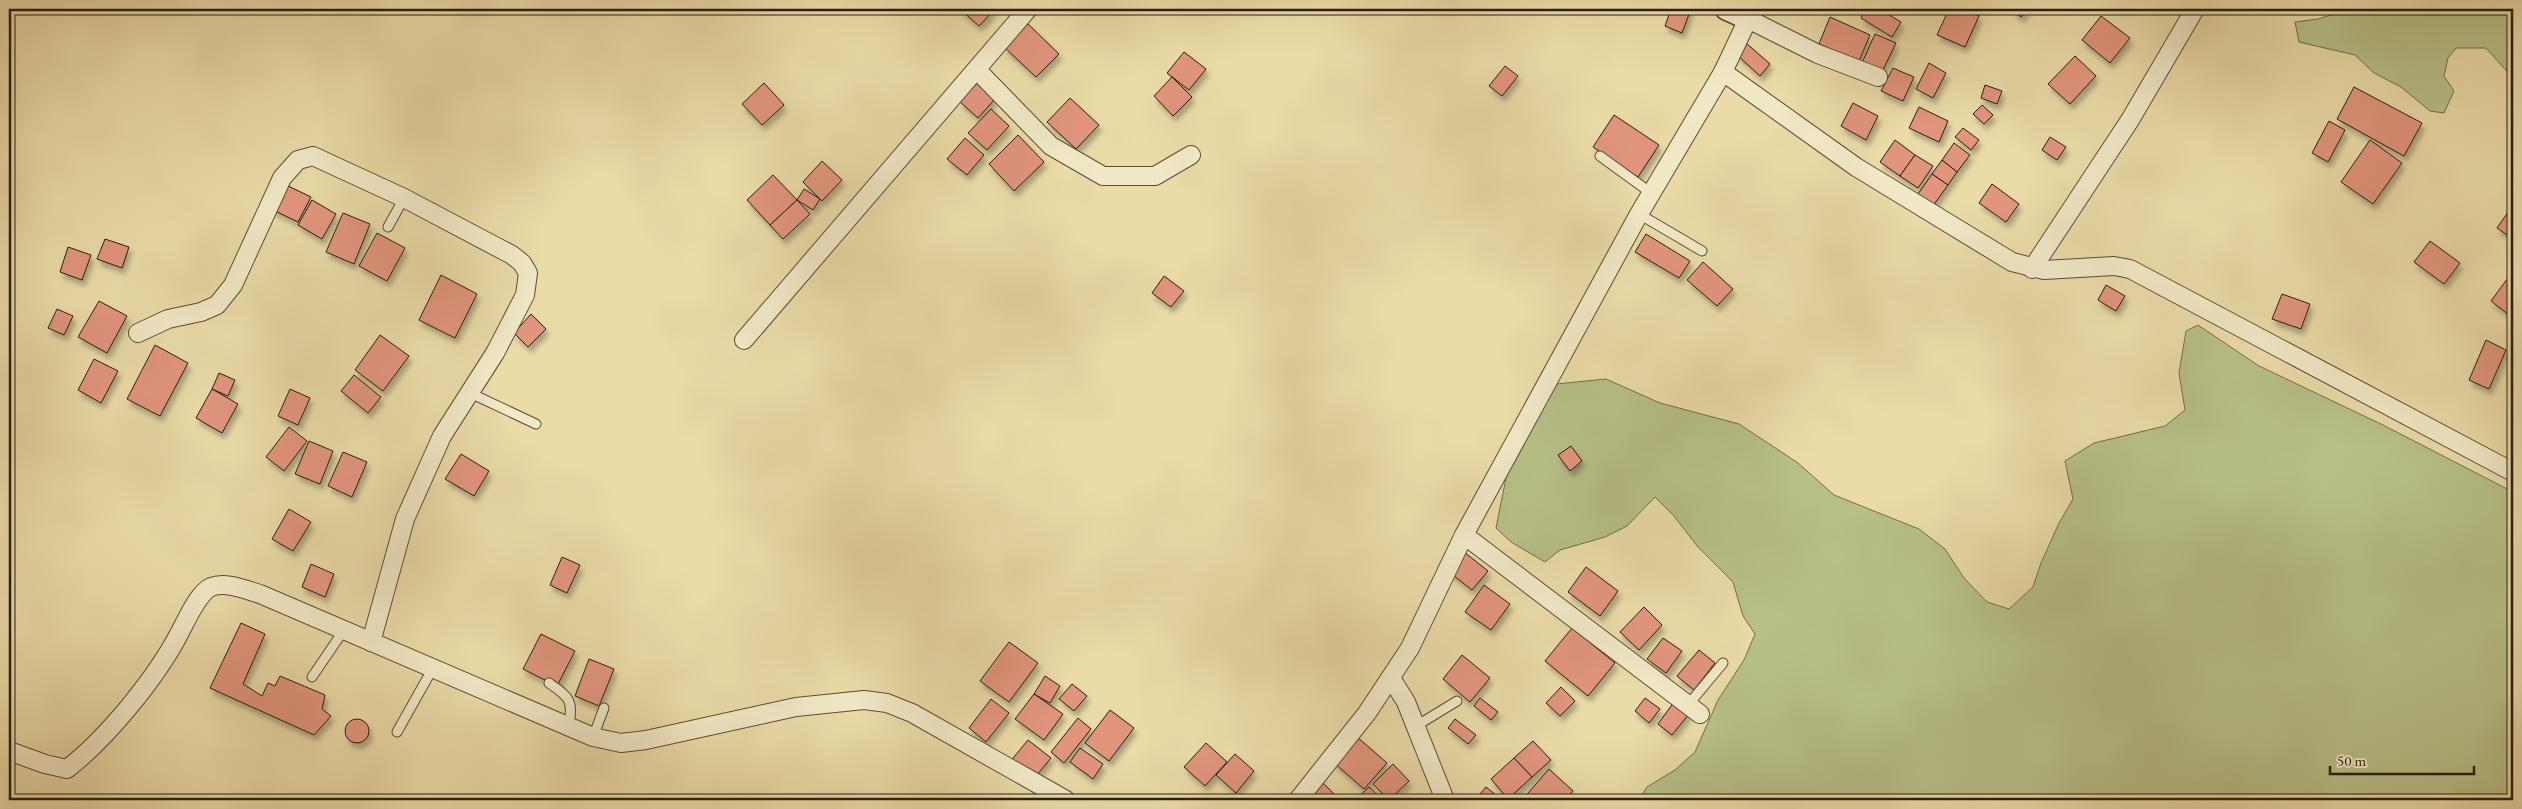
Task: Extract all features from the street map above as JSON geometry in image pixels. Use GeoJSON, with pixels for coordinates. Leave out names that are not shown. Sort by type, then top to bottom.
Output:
{"type":"FeatureCollection","features":[{"type":"Feature","properties":{"kind":"street"},"geometry":{"type":"LineString","coordinates":[[744,340],[1028,9]]}},
{"type":"Feature","properties":{"kind":"street"},"geometry":{"type":"LineString","coordinates":[[1726,9],[1751,14],[1818,54],[1878,77]]}},
{"type":"Feature","properties":{"kind":"street"},"geometry":{"type":"LineString","coordinates":[[2032,269],[2130,120],[2195,9]]}},
{"type":"Feature","properties":{"kind":"street"},"geometry":{"type":"LineString","coordinates":[[1298,800],[1368,713],[1410,648],[1464,535],[1651,192],[1723,72],[1751,14]]}},
{"type":"Feature","properties":{"kind":"street"},"geometry":{"type":"LineString","coordinates":[[977,70],[1051,146],[1103,176],[1155,176],[1191,155]]}},
{"type":"Feature","properties":{"kind":"street"},"geometry":{"type":"LineString","coordinates":[[1723,72],[1856,167],[1986,248],[2012,262],[2032,269],[2044,270],[2114,266],[2130,269],[2513,472]]}},
{"type":"Feature","properties":{"kind":"street"},"geometry":{"type":"LineString","coordinates":[[138,333],[168,319],[201,312],[217,304],[232,285],[282,178],[298,160],[313,156],[404,198],[512,254],[522,263],[528,273],[525,295],[495,353],[442,436],[405,520],[371,642]]}},
{"type":"Feature","properties":{"kind":"street"},"geometry":{"type":"LineString","coordinates":[[1464,535],[1694,709]]}},
{"type":"Feature","properties":{"kind":"street"},"geometry":{"type":"LineString","coordinates":[[9,750],[45,764],[67,769],[78,761],[97,742],[154,675],[170,652],[196,602],[211,587],[229,585],[260,594],[593,737],[621,743],[646,740],[796,707],[864,700],[887,703],[912,713],[1066,800]]}},
{"type":"Feature","properties":{"kind":"street"},"geometry":{"type":"LineString","coordinates":[[1391,678],[1400,690],[1416,726],[1445,800]]}},
{"type":"Feature","properties":{"kind":"lane"},"geometry":{"type":"LineString","coordinates":[[1600,156],[1651,192]]}},
{"type":"Feature","properties":{"kind":"lane"},"geometry":{"type":"LineString","coordinates":[[388,226],[404,198]]}},
{"type":"Feature","properties":{"kind":"lane"},"geometry":{"type":"LineString","coordinates":[[1639,214],[1702,251]]}},
{"type":"Feature","properties":{"kind":"lane"},"geometry":{"type":"LineString","coordinates":[[470,393],[536,424]]}},
{"type":"Feature","properties":{"kind":"lane"},"geometry":{"type":"LineString","coordinates":[[312,677],[344,630]]}},
{"type":"Feature","properties":{"kind":"lane"},"geometry":{"type":"LineString","coordinates":[[1694,709],[1723,663]]}},
{"type":"Feature","properties":{"kind":"lane"},"geometry":{"type":"LineString","coordinates":[[397,732],[433,668]]}},
{"type":"Feature","properties":{"kind":"lane"},"geometry":{"type":"LineString","coordinates":[[548,684],[567,696],[570,701],[569,726]]}},
{"type":"Feature","properties":{"kind":"lane"},"geometry":{"type":"LineString","coordinates":[[1416,726],[1457,701]]}},
{"type":"Feature","properties":{"kind":"lane"},"geometry":{"type":"LineString","coordinates":[[593,737],[604,708]]}},
{"type":"Feature","properties":{"kind":"green space"},"geometry":{"type":"Polygon","coordinates":[[[2335,9],[2513,9],[2513,78],[2486,48],[2456,48],[2448,58],[2444,76],[2454,91],[2444,113],[2430,111],[2401,87],[2374,73],[2355,55],[2299,42],[2295,22],[2318,19],[2334,14],[2335,9]]]}},
{"type":"Feature","properties":{"kind":"green space"},"geometry":{"type":"Polygon","coordinates":[[[2198,325],[2259,366],[2385,426],[2513,492],[2513,800],[1639,800],[1647,787],[1675,770],[1695,752],[1718,700],[1744,660],[1755,634],[1743,616],[1733,582],[1698,547],[1674,516],[1655,497],[1627,526],[1605,537],[1560,550],[1545,562],[1511,542],[1496,528],[1508,468],[1556,384],[1606,379],[1660,403],[1739,424],[1798,463],[1834,495],[1919,529],[1945,549],[1964,578],[1987,602],[2009,609],[2033,587],[2041,563],[2059,523],[2073,499],[2065,461],[2094,443],[2165,426],[2185,410],[2179,373],[2186,331],[2198,325]]]}},
{"type":"Feature","properties":{"kind":"building"},"geometry":{"type":"Polygon","coordinates":[[[960,9],[995,9],[979,26],[960,9]]]}},
{"type":"Feature","properties":{"kind":"building"},"geometry":{"type":"Polygon","coordinates":[[[1671,9],[1691,9],[1682,33],[1665,26],[1671,9]]]}},
{"type":"Feature","properties":{"kind":"building"},"geometry":{"type":"Polygon","coordinates":[[[1866,9],[1879,9],[1901,22],[1892,37],[1861,18],[1866,9]]]}},
{"type":"Feature","properties":{"kind":"building"},"geometry":{"type":"Polygon","coordinates":[[[1949,9],[1963,9],[1979,16],[1965,47],[1937,35],[1949,9]]]}},
{"type":"Feature","properties":{"kind":"building"},"geometry":{"type":"Polygon","coordinates":[[[2011,9],[2028,9],[2021,17],[2011,9]]]}},
{"type":"Feature","properties":{"kind":"building"},"geometry":{"type":"Polygon","coordinates":[[[2101,16],[2130,38],[2110,63],[2082,40],[2101,16]]]}},
{"type":"Feature","properties":{"kind":"building"},"geometry":{"type":"Polygon","coordinates":[[[1830,17],[1870,35],[1859,61],[1819,44],[1830,17]]]}},
{"type":"Feature","properties":{"kind":"building"},"geometry":{"type":"Polygon","coordinates":[[[1027,23],[1059,54],[1036,77],[1004,47],[1027,23]]]}},
{"type":"Feature","properties":{"kind":"building"},"geometry":{"type":"Polygon","coordinates":[[[1875,34],[1896,43],[1881,74],[1861,65],[1875,34]]]}},
{"type":"Feature","properties":{"kind":"building"},"geometry":{"type":"Polygon","coordinates":[[[1746,43],[1770,64],[1760,76],[1736,54],[1746,43]]]}},
{"type":"Feature","properties":{"kind":"building"},"geometry":{"type":"Polygon","coordinates":[[[1184,52],[1206,69],[1189,90],[1167,73],[1184,52]]]}},
{"type":"Feature","properties":{"kind":"building"},"geometry":{"type":"Polygon","coordinates":[[[2075,56],[2096,76],[2070,104],[2048,84],[2075,56]]]}},
{"type":"Feature","properties":{"kind":"building"},"geometry":{"type":"Polygon","coordinates":[[[1929,63],[1946,73],[1933,98],[1916,89],[1929,63]]]}},
{"type":"Feature","properties":{"kind":"building"},"geometry":{"type":"Polygon","coordinates":[[[1505,66],[1518,76],[1502,96],[1489,86],[1505,66]]]}},
{"type":"Feature","properties":{"kind":"building"},"geometry":{"type":"Polygon","coordinates":[[[1893,68],[1914,77],[1903,101],[1881,91],[1893,68]]]}},
{"type":"Feature","properties":{"kind":"building"},"geometry":{"type":"Polygon","coordinates":[[[1172,77],[1192,97],[1173,116],[1154,96],[1172,77]]]}},
{"type":"Feature","properties":{"kind":"building"},"geometry":{"type":"Polygon","coordinates":[[[764,83],[784,105],[762,125],[742,104],[764,83]]]}},
{"type":"Feature","properties":{"kind":"building"},"geometry":{"type":"Polygon","coordinates":[[[977,83],[995,99],[978,118],[960,102],[977,83]]]}},
{"type":"Feature","properties":{"kind":"building"},"geometry":{"type":"Polygon","coordinates":[[[1985,85],[2002,91],[1997,104],[1981,98],[1985,85]]]}},
{"type":"Feature","properties":{"kind":"building"},"geometry":{"type":"Polygon","coordinates":[[[2354,87],[2422,123],[2404,156],[2337,119],[2354,87]]]}},
{"type":"Feature","properties":{"kind":"building"},"geometry":{"type":"Polygon","coordinates":[[[1070,98],[1099,125],[1076,149],[1047,122],[1070,98]]]}},
{"type":"Feature","properties":{"kind":"building"},"geometry":{"type":"Polygon","coordinates":[[[1853,103],[1878,116],[1866,140],[1841,126],[1853,103]]]}},
{"type":"Feature","properties":{"kind":"building"},"geometry":{"type":"Polygon","coordinates":[[[1982,105],[1993,115],[1984,124],[1973,114],[1982,105]]]}},
{"type":"Feature","properties":{"kind":"building"},"geometry":{"type":"Polygon","coordinates":[[[1919,107],[1948,121],[1939,142],[1909,128],[1919,107]]]}},
{"type":"Feature","properties":{"kind":"building"},"geometry":{"type":"Polygon","coordinates":[[[991,109],[1009,126],[987,150],[968,133],[991,109]]]}},
{"type":"Feature","properties":{"kind":"building"},"geometry":{"type":"Polygon","coordinates":[[[1614,115],[1659,145],[1638,177],[1593,147],[1614,115]]]}},
{"type":"Feature","properties":{"kind":"building"},"geometry":{"type":"Polygon","coordinates":[[[2329,121],[2345,130],[2328,162],[2312,153],[2329,121]]]}},
{"type":"Feature","properties":{"kind":"building"},"geometry":{"type":"Polygon","coordinates":[[[1963,128],[1979,140],[1971,150],[1955,137],[1963,128]]]}},
{"type":"Feature","properties":{"kind":"building"},"geometry":{"type":"Polygon","coordinates":[[[1018,135],[1044,162],[1014,191],[989,164],[1018,135]]]}},
{"type":"Feature","properties":{"kind":"building"},"geometry":{"type":"Polygon","coordinates":[[[2050,137],[2066,147],[2057,160],[2042,150],[2050,137]]]}},
{"type":"Feature","properties":{"kind":"building"},"geometry":{"type":"Polygon","coordinates":[[[965,138],[984,155],[967,175],[947,159],[965,138]]]}},
{"type":"Feature","properties":{"kind":"building"},"geometry":{"type":"Polygon","coordinates":[[[1895,140],[1915,155],[1900,176],[1880,162],[1895,140]]]}},
{"type":"Feature","properties":{"kind":"building"},"geometry":{"type":"Polygon","coordinates":[[[2370,140],[2402,163],[2373,204],[2341,182],[2370,140]]]}},
{"type":"Feature","properties":{"kind":"building"},"geometry":{"type":"Polygon","coordinates":[[[1954,143],[1970,155],[1957,172],[1942,160],[1954,143]]]}},
{"type":"Feature","properties":{"kind":"building"},"geometry":{"type":"Polygon","coordinates":[[[1915,155],[1933,166],[1918,188],[1900,176],[1915,155]]]}},
{"type":"Feature","properties":{"kind":"building"},"geometry":{"type":"Polygon","coordinates":[[[1942,160],[1957,172],[1948,185],[1932,174],[1942,160]]]}},
{"type":"Feature","properties":{"kind":"building"},"geometry":{"type":"Polygon","coordinates":[[[822,161],[842,180],[822,201],[803,182],[822,161]]]}},
{"type":"Feature","properties":{"kind":"building"},"geometry":{"type":"Polygon","coordinates":[[[1932,174],[1948,185],[1933,206],[1918,194],[1932,174]]]}},
{"type":"Feature","properties":{"kind":"building"},"geometry":{"type":"Polygon","coordinates":[[[773,175],[797,200],[770,225],[747,200],[773,175]]]}},
{"type":"Feature","properties":{"kind":"building"},"geometry":{"type":"Polygon","coordinates":[[[284,184],[311,197],[298,222],[271,209],[284,184]]]}},
{"type":"Feature","properties":{"kind":"building"},"geometry":{"type":"Polygon","coordinates":[[[1992,184],[2019,204],[2006,222],[1979,203],[1992,184]]]}},
{"type":"Feature","properties":{"kind":"building"},"geometry":{"type":"Polygon","coordinates":[[[804,189],[820,199],[813,210],[797,200],[804,189]]]}},
{"type":"Feature","properties":{"kind":"building"},"geometry":{"type":"Polygon","coordinates":[[[312,200],[336,214],[322,239],[298,225],[312,200]]]}},
{"type":"Feature","properties":{"kind":"building"},"geometry":{"type":"Polygon","coordinates":[[[797,200],[810,214],[783,239],[770,225],[797,200]]]}},
{"type":"Feature","properties":{"kind":"building"},"geometry":{"type":"Polygon","coordinates":[[[2513,205],[2513,239],[2497,228],[2513,205]]]}},
{"type":"Feature","properties":{"kind":"building"},"geometry":{"type":"Polygon","coordinates":[[[343,213],[370,224],[354,264],[326,252],[343,213]]]}},
{"type":"Feature","properties":{"kind":"building"},"geometry":{"type":"Polygon","coordinates":[[[377,233],[405,248],[387,281],[359,266],[377,233]]]}},
{"type":"Feature","properties":{"kind":"building"},"geometry":{"type":"Polygon","coordinates":[[[1646,234],[1690,261],[1679,278],[1635,252],[1646,234]]]}},
{"type":"Feature","properties":{"kind":"building"},"geometry":{"type":"Polygon","coordinates":[[[105,239],[129,247],[122,268],[97,259],[105,239]]]}},
{"type":"Feature","properties":{"kind":"building"},"geometry":{"type":"Polygon","coordinates":[[[2430,241],[2460,263],[2444,284],[2414,262],[2430,241]]]}},
{"type":"Feature","properties":{"kind":"building"},"geometry":{"type":"Polygon","coordinates":[[[68,247],[91,255],[82,280],[60,272],[68,247]]]}},
{"type":"Feature","properties":{"kind":"building"},"geometry":{"type":"Polygon","coordinates":[[[1703,262],[1733,289],[1717,306],[1687,280],[1703,262]]]}},
{"type":"Feature","properties":{"kind":"building"},"geometry":{"type":"Polygon","coordinates":[[[2513,271],[2513,318],[2491,301],[2513,271]]]}},
{"type":"Feature","properties":{"kind":"building"},"geometry":{"type":"Polygon","coordinates":[[[441,275],[477,294],[455,338],[419,320],[441,275]]]}},
{"type":"Feature","properties":{"kind":"building"},"geometry":{"type":"Polygon","coordinates":[[[1164,276],[1184,291],[1171,307],[1152,293],[1164,276]]]}},
{"type":"Feature","properties":{"kind":"building"},"geometry":{"type":"Polygon","coordinates":[[[2106,285],[2125,296],[2116,311],[2098,300],[2106,285]]]}},
{"type":"Feature","properties":{"kind":"building"},"geometry":{"type":"Polygon","coordinates":[[[2282,294],[2310,304],[2301,329],[2272,319],[2282,294]]]}},
{"type":"Feature","properties":{"kind":"building"},"geometry":{"type":"Polygon","coordinates":[[[99,301],[127,316],[107,353],[78,337],[99,301]]]}},
{"type":"Feature","properties":{"kind":"building"},"geometry":{"type":"Polygon","coordinates":[[[57,309],[73,316],[64,335],[48,328],[57,309]]]}},
{"type":"Feature","properties":{"kind":"building"},"geometry":{"type":"Polygon","coordinates":[[[531,314],[546,329],[528,347],[514,333],[531,314]]]}},
{"type":"Feature","properties":{"kind":"building"},"geometry":{"type":"Polygon","coordinates":[[[380,335],[409,356],[383,391],[355,370],[380,335]]]}},
{"type":"Feature","properties":{"kind":"building"},"geometry":{"type":"Polygon","coordinates":[[[2486,340],[2506,350],[2489,389],[2469,380],[2486,340]]]}},
{"type":"Feature","properties":{"kind":"building"},"geometry":{"type":"Polygon","coordinates":[[[155,345],[188,363],[160,416],[127,399],[155,345]]]}},
{"type":"Feature","properties":{"kind":"building"},"geometry":{"type":"Polygon","coordinates":[[[94,359],[118,371],[101,403],[78,390],[94,359]]]}},
{"type":"Feature","properties":{"kind":"building"},"geometry":{"type":"Polygon","coordinates":[[[219,373],[235,380],[228,396],[212,389],[219,373]]]}},
{"type":"Feature","properties":{"kind":"building"},"geometry":{"type":"Polygon","coordinates":[[[354,375],[381,397],[368,413],[341,391],[354,375]]]}},
{"type":"Feature","properties":{"kind":"building"},"geometry":{"type":"Polygon","coordinates":[[[212,389],[238,404],[222,433],[196,418],[212,389]]]}},
{"type":"Feature","properties":{"kind":"building"},"geometry":{"type":"Polygon","coordinates":[[[290,389],[310,398],[298,425],[278,416],[290,389]]]}},
{"type":"Feature","properties":{"kind":"building"},"geometry":{"type":"Polygon","coordinates":[[[289,427],[307,441],[284,471],[266,457],[289,427]]]}},
{"type":"Feature","properties":{"kind":"building"},"geometry":{"type":"Polygon","coordinates":[[[309,441],[333,451],[320,484],[295,474],[309,441]]]}},
{"type":"Feature","properties":{"kind":"building"},"geometry":{"type":"Polygon","coordinates":[[[1571,446],[1582,461],[1570,471],[1558,455],[1571,446]]]}},
{"type":"Feature","properties":{"kind":"building"},"geometry":{"type":"Polygon","coordinates":[[[343,452],[367,462],[352,497],[328,486],[343,452]]]}},
{"type":"Feature","properties":{"kind":"building"},"geometry":{"type":"Polygon","coordinates":[[[461,454],[489,471],[474,496],[445,479],[461,454]]]}},
{"type":"Feature","properties":{"kind":"building"},"geometry":{"type":"Polygon","coordinates":[[[289,509],[311,522],[293,551],[272,539],[289,509]]]}},
{"type":"Feature","properties":{"kind":"building"},"geometry":{"type":"Polygon","coordinates":[[[1464,552],[1488,571],[1472,590],[1449,572],[1464,552]]]}},
{"type":"Feature","properties":{"kind":"building"},"geometry":{"type":"Polygon","coordinates":[[[562,557],[580,565],[567,593],[550,585],[562,557]]]}},
{"type":"Feature","properties":{"kind":"building"},"geometry":{"type":"Polygon","coordinates":[[[311,564],[334,574],[325,597],[302,587],[311,564]]]}},
{"type":"Feature","properties":{"kind":"building"},"geometry":{"type":"Polygon","coordinates":[[[1586,567],[1618,591],[1600,616],[1568,592],[1586,567]]]}},
{"type":"Feature","properties":{"kind":"building"},"geometry":{"type":"Polygon","coordinates":[[[1484,585],[1510,604],[1491,630],[1465,612],[1484,585]]]}},
{"type":"Feature","properties":{"kind":"building"},"geometry":{"type":"Polygon","coordinates":[[[1644,607],[1662,625],[1639,650],[1620,632],[1644,607]]]}},
{"type":"Feature","properties":{"kind":"building"},"geometry":{"type":"Polygon","coordinates":[[[241,623],[265,634],[243,684],[262,696],[268,683],[275,686],[280,676],[325,695],[322,709],[331,716],[314,735],[210,688],[241,623]]]}},
{"type":"Feature","properties":{"kind":"building"},"geometry":{"type":"Polygon","coordinates":[[[1572,628],[1615,663],[1588,696],[1545,661],[1572,628]]]}},
{"type":"Feature","properties":{"kind":"building"},"geometry":{"type":"Polygon","coordinates":[[[541,634],[575,651],[557,686],[523,669],[541,634]]]}},
{"type":"Feature","properties":{"kind":"building"},"geometry":{"type":"Polygon","coordinates":[[[1663,638],[1682,651],[1666,673],[1647,659],[1663,638]]]}},
{"type":"Feature","properties":{"kind":"building"},"geometry":{"type":"Polygon","coordinates":[[[1009,642],[1038,663],[1009,702],[980,681],[1009,642]]]}},
{"type":"Feature","properties":{"kind":"building"},"geometry":{"type":"Polygon","coordinates":[[[1699,650],[1715,663],[1694,690],[1677,676],[1699,650]]]}},
{"type":"Feature","properties":{"kind":"building"},"geometry":{"type":"Polygon","coordinates":[[[1462,655],[1490,678],[1470,702],[1443,679],[1462,655]]]}},
{"type":"Feature","properties":{"kind":"building"},"geometry":{"type":"Polygon","coordinates":[[[589,659],[614,669],[599,706],[575,696],[589,659]]]}},
{"type":"Feature","properties":{"kind":"building"},"geometry":{"type":"Polygon","coordinates":[[[1045,676],[1060,686],[1050,703],[1034,694],[1045,676]]]}},
{"type":"Feature","properties":{"kind":"building"},"geometry":{"type":"Polygon","coordinates":[[[1072,684],[1087,696],[1074,711],[1059,699],[1072,684]]]}},
{"type":"Feature","properties":{"kind":"building"},"geometry":{"type":"Polygon","coordinates":[[[1561,687],[1575,701],[1560,716],[1546,703],[1561,687]]]}},
{"type":"Feature","properties":{"kind":"building"},"geometry":{"type":"Polygon","coordinates":[[[1034,694],[1063,714],[1044,740],[1015,719],[1034,694]]]}},
{"type":"Feature","properties":{"kind":"building"},"geometry":{"type":"Polygon","coordinates":[[[1480,698],[1498,712],[1491,720],[1474,706],[1480,698]]]}},
{"type":"Feature","properties":{"kind":"building"},"geometry":{"type":"Polygon","coordinates":[[[1645,698],[1660,709],[1649,723],[1635,711],[1645,698]]]}},
{"type":"Feature","properties":{"kind":"building"},"geometry":{"type":"Polygon","coordinates":[[[991,699],[1009,713],[986,742],[969,728],[991,699]]]}},
{"type":"Feature","properties":{"kind":"building"},"geometry":{"type":"Polygon","coordinates":[[[1674,702],[1689,714],[1672,735],[1658,724],[1674,702]]]}},
{"type":"Feature","properties":{"kind":"building"},"geometry":{"type":"Polygon","coordinates":[[[1110,710],[1134,728],[1109,761],[1085,743],[1110,710]]]}},
{"type":"Feature","properties":{"kind":"building"},"geometry":{"type":"Polygon","coordinates":[[[1078,718],[1091,729],[1064,763],[1051,752],[1078,718]]]}},
{"type":"Feature","properties":{"kind":"building"},"geometry":{"type":"Polygon","coordinates":[[[357,719],[365,723],[369,731],[365,739],[357,743],[349,739],[345,731],[349,723],[357,719]]]}},
{"type":"Feature","properties":{"kind":"building"},"geometry":{"type":"Polygon","coordinates":[[[1455,719],[1476,735],[1468,744],[1448,728],[1455,719]]]}},
{"type":"Feature","properties":{"kind":"building"},"geometry":{"type":"Polygon","coordinates":[[[1356,736],[1387,763],[1364,789],[1333,762],[1356,736]]]}},
{"type":"Feature","properties":{"kind":"building"},"geometry":{"type":"Polygon","coordinates":[[[1028,740],[1051,758],[1032,781],[1009,763],[1028,740]]]}},
{"type":"Feature","properties":{"kind":"building"},"geometry":{"type":"Polygon","coordinates":[[[1533,741],[1551,760],[1532,777],[1514,758],[1533,741]]]}},
{"type":"Feature","properties":{"kind":"building"},"geometry":{"type":"Polygon","coordinates":[[[1206,743],[1227,762],[1205,786],[1184,767],[1206,743]]]}},
{"type":"Feature","properties":{"kind":"building"},"geometry":{"type":"Polygon","coordinates":[[[1080,748],[1103,764],[1093,779],[1070,762],[1080,748]]]}},
{"type":"Feature","properties":{"kind":"building"},"geometry":{"type":"Polygon","coordinates":[[[1235,754],[1254,771],[1236,793],[1216,775],[1235,754]]]}},
{"type":"Feature","properties":{"kind":"building"},"geometry":{"type":"Polygon","coordinates":[[[1514,758],[1532,777],[1508,799],[1491,779],[1514,758]]]}},
{"type":"Feature","properties":{"kind":"building"},"geometry":{"type":"Polygon","coordinates":[[[1393,764],[1409,781],[1389,800],[1373,784],[1393,764]]]}},
{"type":"Feature","properties":{"kind":"building"},"geometry":{"type":"Polygon","coordinates":[[[1549,769],[1573,791],[1565,800],[1522,800],[1549,769]]]}},
{"type":"Feature","properties":{"kind":"building"},"geometry":{"type":"Polygon","coordinates":[[[1319,779],[1340,800],[1308,800],[1319,779]]]}},
{"type":"Feature","properties":{"kind":"building"},"geometry":{"type":"Polygon","coordinates":[[[1369,787],[1383,800],[1355,800],[1369,787]]]}},
{"type":"Feature","properties":{"kind":"building"},"geometry":{"type":"Polygon","coordinates":[[[1486,787],[1502,800],[1475,800],[1486,787]]]}}]}
